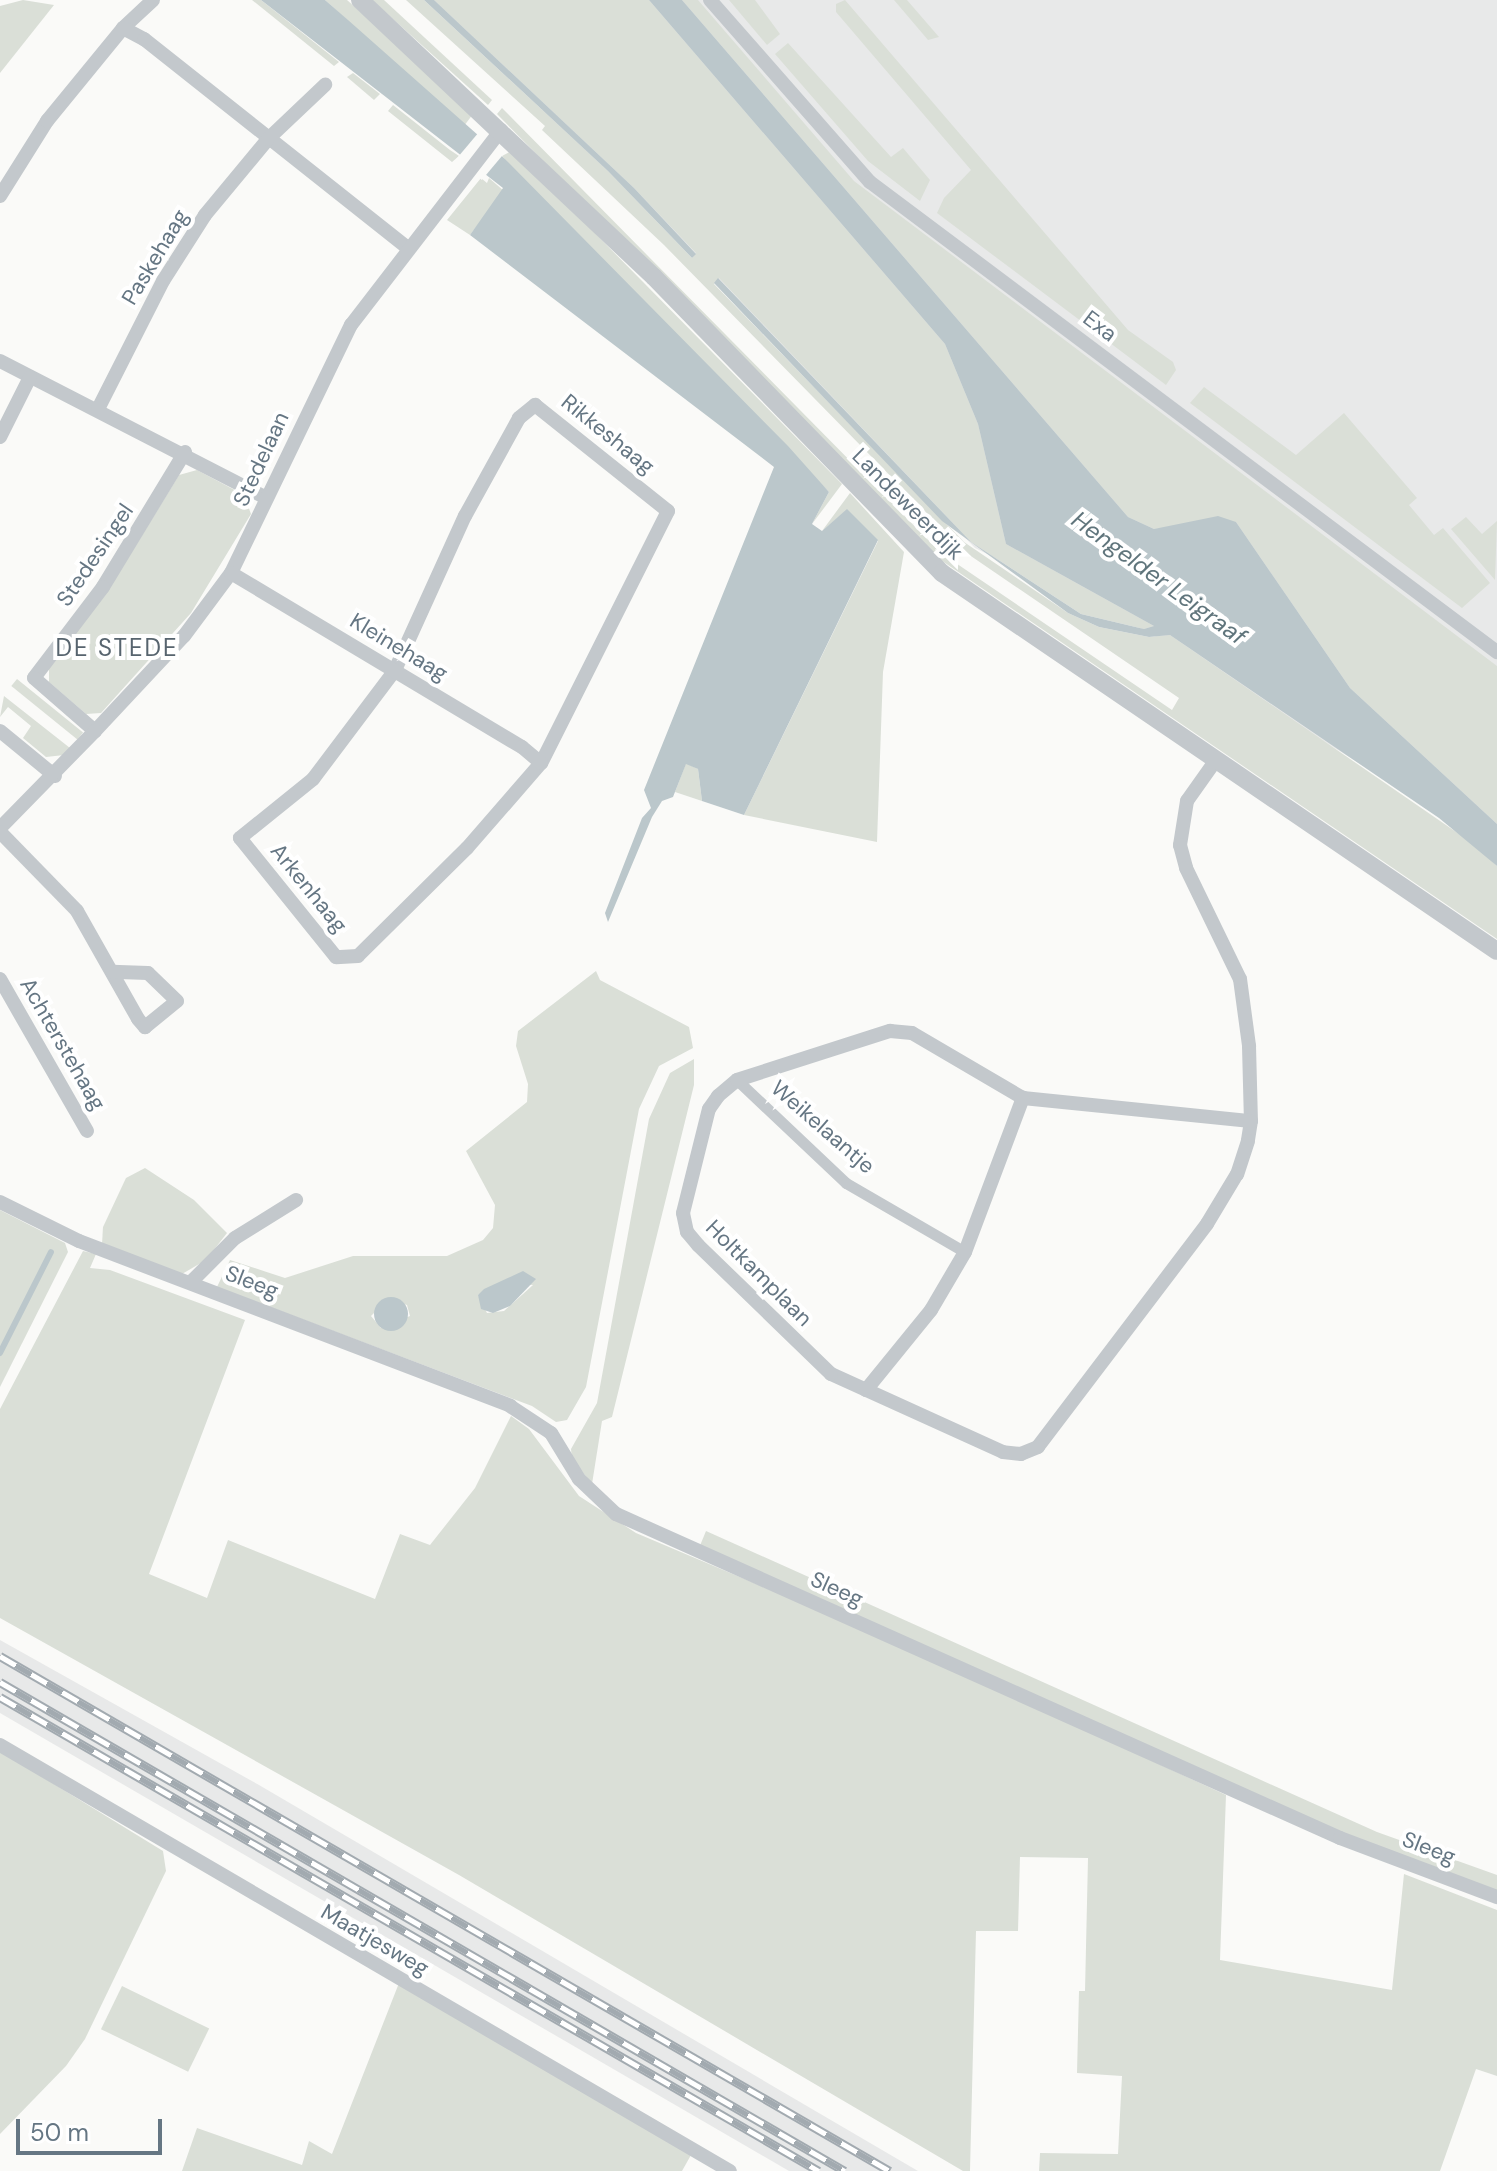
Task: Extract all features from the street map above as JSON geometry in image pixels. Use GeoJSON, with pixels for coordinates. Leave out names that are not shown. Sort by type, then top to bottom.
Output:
{"type":"FeatureCollection","features":[{"type":"Feature","properties":{"kind":"street"},"geometry":{"type":"LineString","coordinates":[[0,196],[54,112],[123,28],[153,0]]}},
{"type":"Feature","properties":{"kind":"street","name":"Landeweerdijk"},"geometry":{"type":"LineString","coordinates":[[360,0],[497,136],[654,277],[942,573],[1497,951]]}},
{"type":"Feature","properties":{"kind":"street","name":"Exa"},"geometry":{"type":"LineString","coordinates":[[710,0],[870,182],[1497,652]]}},
{"type":"Feature","properties":{"kind":"street"},"geometry":{"type":"LineString","coordinates":[[123,28],[408,248]]}},
{"type":"Feature","properties":{"kind":"street","name":"Paskehaag"},"geometry":{"type":"LineString","coordinates":[[98,409],[163,281],[205,215],[268,139],[325,85]]}},
{"type":"Feature","properties":{"kind":"street","name":"Stedelaan"},"geometry":{"type":"LineString","coordinates":[[95,731],[184,636],[231,573],[265,497],[351,325],[497,136]]}},
{"type":"Feature","properties":{"kind":"street"},"geometry":{"type":"LineString","coordinates":[[0,361],[185,452],[265,497]]}},
{"type":"Feature","properties":{"kind":"street"},"geometry":{"type":"LineString","coordinates":[[0,437],[30,377]]}},
{"type":"Feature","properties":{"kind":"street","name":"Rikkeshaag"},"geometry":{"type":"LineString","coordinates":[[395,670],[465,516],[519,418],[535,405],[668,511],[541,763]]}},
{"type":"Feature","properties":{"kind":"street","name":"Stedesingel"},"geometry":{"type":"LineString","coordinates":[[95,731],[34,678],[103,587],[185,452]]}},
{"type":"Feature","properties":{"kind":"street","name":"Kleinehaag"},"geometry":{"type":"LineString","coordinates":[[231,573],[395,670],[541,763]]}},
{"type":"Feature","properties":{"kind":"street","name":"Arkenhaag"},"geometry":{"type":"LineString","coordinates":[[395,670],[313,779],[240,838],[336,957],[358,956],[467,848],[541,763]]}},
{"type":"Feature","properties":{"kind":"street"},"geometry":{"type":"LineString","coordinates":[[0,731],[55,776]]}},
{"type":"Feature","properties":{"kind":"street"},"geometry":{"type":"LineString","coordinates":[[95,731],[0,830],[77,911],[112,972],[145,1027],[177,1001],[148,973],[112,972]]}},
{"type":"Feature","properties":{"kind":"street"},"geometry":{"type":"LineString","coordinates":[[1216,760],[1187,801],[1180,845],[1186,868],[1240,979],[1251,1121]]}},
{"type":"Feature","properties":{"kind":"street","name":"Achterstehaag"},"geometry":{"type":"LineString","coordinates":[[0,979],[87,1131]]}},
{"type":"Feature","properties":{"kind":"street","name":"Holtkamplaan"},"geometry":{"type":"LineString","coordinates":[[890,1031],[912,1033],[1023,1098],[1251,1121],[1237,1174],[1207,1224],[1038,1447],[1021,1454],[1003,1452],[831,1374],[687,1232],[685,1193],[709,1109],[737,1080],[890,1031]]}},
{"type":"Feature","properties":{"kind":"street","name":"Weikelaantje"},"geometry":{"type":"LineString","coordinates":[[737,1080],[846,1183],[965,1252]]}},
{"type":"Feature","properties":{"kind":"street"},"geometry":{"type":"LineString","coordinates":[[866,1390],[931,1310],[965,1252],[1023,1098]]}},
{"type":"Feature","properties":{"kind":"street","name":"Sleeg"},"geometry":{"type":"LineString","coordinates":[[191,1282],[235,1238],[296,1200]]}},
{"type":"Feature","properties":{"kind":"street","name":"Sleeg"},"geometry":{"type":"LineString","coordinates":[[0,1202],[79,1241],[510,1406],[551,1433],[579,1479],[616,1514],[1340,1838],[1497,1897]]}},
{"type":"Feature","properties":{"kind":"street","name":"Maatjesweg"},"geometry":{"type":"LineString","coordinates":[[0,1745],[730,2171]]}},
{"type":"Feature","properties":{"kind":"shaded area"},"geometry":{"type":"Polygon","coordinates":[[[23,0],[54,5],[0,73],[0,6],[23,0]]]}},
{"type":"Feature","properties":{"kind":"shaded area"},"geometry":{"type":"Polygon","coordinates":[[[252,0],[261,0],[339,62],[334,66],[252,0]]]}},
{"type":"Feature","properties":{"kind":"shaded area"},"geometry":{"type":"Polygon","coordinates":[[[325,0],[347,0],[424,69],[473,114],[464,126],[325,0]]]}},
{"type":"Feature","properties":{"kind":"shaded area"},"geometry":{"type":"Polygon","coordinates":[[[372,0],[384,0],[492,100],[488,105],[372,0]]]}},
{"type":"Feature","properties":{"kind":"shaded area"},"geometry":{"type":"Polygon","coordinates":[[[406,0],[424,0],[608,171],[692,258],[696,253],[634,188],[434,0],[649,0],[945,344],[978,424],[1006,544],[1154,626],[1144,629],[1081,614],[971,542],[719,278],[714,284],[964,542],[1068,613],[1099,627],[1149,637],[1170,635],[1475,845],[1497,866],[1497,939],[929,552],[497,114],[502,108],[941,553],[1172,710],[1179,698],[965,552],[664,245],[542,130],[545,126],[406,0]]]}},
{"type":"Feature","properties":{"kind":"shaded area"},"geometry":{"type":"Polygon","coordinates":[[[429,0],[1497,0],[1497,849],[1148,632],[975,548],[693,256],[429,0]]]}},
{"type":"Feature","properties":{"kind":"shaded area"},"geometry":{"type":"Polygon","coordinates":[[[682,0],[698,0],[854,181],[1497,666],[1497,824],[1350,688],[1236,522],[1154,529],[1128,517],[682,0]]]}},
{"type":"Feature","properties":{"kind":"shaded area"},"geometry":{"type":"Polygon","coordinates":[[[729,0],[755,0],[780,34],[767,45],[729,0]]]}},
{"type":"Feature","properties":{"kind":"shaded area"},"geometry":{"type":"Polygon","coordinates":[[[845,0],[1128,330],[1173,362],[1176,370],[1166,385],[937,213],[944,198],[971,170],[836,12],[836,4],[845,0]]]}},
{"type":"Feature","properties":{"kind":"shaded area"},"geometry":{"type":"Polygon","coordinates":[[[894,0],[907,0],[939,37],[928,40],[894,0]]]}},
{"type":"Feature","properties":{"kind":"shaded area"},"geometry":{"type":"Polygon","coordinates":[[[788,43],[891,157],[903,148],[930,180],[920,201],[868,161],[775,54],[788,43]]]}},
{"type":"Feature","properties":{"kind":"shaded area"},"geometry":{"type":"Polygon","coordinates":[[[353,73],[380,94],[374,100],[347,77],[353,73]]]}},
{"type":"Feature","properties":{"kind":"shaded area"},"geometry":{"type":"Polygon","coordinates":[[[393,105],[459,156],[452,162],[388,111],[393,105]]]}},
{"type":"Feature","properties":{"kind":"shaded area"},"geometry":{"type":"Polygon","coordinates":[[[513,150],[842,484],[812,524],[829,492],[535,193],[502,156],[513,150]]]}},
{"type":"Feature","properties":{"kind":"shaded area"},"geometry":{"type":"Polygon","coordinates":[[[481,178],[487,183],[489,178],[504,191],[470,235],[447,220],[481,178]]]}},
{"type":"Feature","properties":{"kind":"shaded area"},"geometry":{"type":"Polygon","coordinates":[[[1204,387],[1296,455],[1344,413],[1417,498],[1409,505],[1434,535],[1443,528],[1490,583],[1462,608],[1190,403],[1204,387]]]}},
{"type":"Feature","properties":{"kind":"shaded area"},"geometry":{"type":"Polygon","coordinates":[[[197,470],[244,495],[251,514],[191,613],[101,713],[86,714],[49,682],[49,668],[112,584],[179,475],[197,470]]]}},
{"type":"Feature","properties":{"kind":"shaded area"},"geometry":{"type":"Polygon","coordinates":[[[850,493],[904,552],[883,672],[877,842],[744,815],[878,541],[847,510],[822,531],[850,493]]]}},
{"type":"Feature","properties":{"kind":"shaded area"},"geometry":{"type":"Polygon","coordinates":[[[1466,517],[1482,534],[1497,521],[1495,580],[1451,529],[1466,517]]]}},
{"type":"Feature","properties":{"kind":"shaded area"},"geometry":{"type":"Polygon","coordinates":[[[17,679],[83,732],[77,739],[11,686],[17,679]]]}},
{"type":"Feature","properties":{"kind":"shaded area"},"geometry":{"type":"Polygon","coordinates":[[[4,696],[70,748],[64,755],[46,757],[23,738],[31,726],[8,707],[0,717],[4,696]]]}},
{"type":"Feature","properties":{"kind":"shaded area"},"geometry":{"type":"Polygon","coordinates":[[[686,763],[698,769],[702,801],[675,792],[686,763]]]}},
{"type":"Feature","properties":{"kind":"shaded area"},"geometry":{"type":"Polygon","coordinates":[[[596,971],[600,980],[689,1027],[693,1048],[659,1066],[639,1109],[586,1387],[567,1420],[556,1422],[532,1406],[217,1287],[230,1260],[285,1278],[353,1256],[447,1256],[483,1240],[493,1228],[495,1205],[466,1151],[527,1102],[528,1084],[516,1046],[518,1031],[596,971]],[[504,1283],[478,1295],[487,1313],[504,1311],[533,1285],[504,1283]],[[388,1299],[371,1316],[381,1328],[410,1316],[407,1305],[388,1299]]]}},
{"type":"Feature","properties":{"kind":"shaded area"},"geometry":{"type":"Polygon","coordinates":[[[694,1059],[694,1085],[612,1417],[602,1421],[592,1484],[572,1459],[571,1449],[597,1403],[649,1119],[670,1073],[694,1059]]]}},
{"type":"Feature","properties":{"kind":"shaded area"},"geometry":{"type":"Polygon","coordinates":[[[145,1168],[194,1200],[227,1233],[206,1260],[182,1274],[102,1244],[103,1227],[126,1178],[145,1168]]]}},
{"type":"Feature","properties":{"kind":"shaded area"},"geometry":{"type":"Polygon","coordinates":[[[0,1210],[65,1243],[68,1252],[0,1387],[0,1210]]]}},
{"type":"Feature","properties":{"kind":"shaded area"},"geometry":{"type":"Polygon","coordinates":[[[83,1251],[96,1254],[90,1268],[110,1270],[245,1320],[149,1574],[207,1598],[228,1540],[375,1599],[400,1534],[430,1545],[475,1488],[511,1416],[529,1429],[579,1496],[636,1533],[912,1650],[1226,1795],[1220,1960],[1392,1990],[1404,1874],[1497,1910],[1497,2076],[1476,2069],[1440,2171],[1039,2171],[1040,2153],[1118,2154],[1122,2076],[1077,2073],[1079,1991],[1085,1991],[1088,1858],[1020,1857],[1018,1931],[976,1931],[970,2171],[963,2171],[459,1875],[0,1618],[0,1409],[83,1251]]]}},
{"type":"Feature","properties":{"kind":"shaded area"},"geometry":{"type":"Polygon","coordinates":[[[706,1531],[1377,1832],[1497,1875],[1497,1891],[1398,1857],[699,1548],[706,1531]]]}},
{"type":"Feature","properties":{"kind":"shaded area"},"geometry":{"type":"Polygon","coordinates":[[[0,1640],[259,1785],[918,2171],[789,2171],[0,1713],[0,1640]]]}},
{"type":"Feature","properties":{"kind":"shaded area"},"geometry":{"type":"Polygon","coordinates":[[[0,1751],[163,1851],[166,1871],[85,2039],[66,2066],[0,2134],[0,1751]]]}},
{"type":"Feature","properties":{"kind":"shaded area"},"geometry":{"type":"Polygon","coordinates":[[[399,1983],[691,2155],[682,2171],[182,2171],[197,2128],[302,2165],[309,2141],[332,2154],[399,1983]]]}},
{"type":"Feature","properties":{"kind":"shaded area"},"geometry":{"type":"Polygon","coordinates":[[[122,1986],[209,2029],[188,2072],[101,2029],[122,1986]]]}},
{"type":"Feature","properties":{"kind":"water"},"geometry":{"type":"Polygon","coordinates":[[[261,0],[325,0],[348,20],[505,159],[788,446],[829,492],[812,524],[822,531],[847,509],[878,540],[744,815],[702,801],[698,769],[686,764],[673,797],[662,801],[652,817],[608,922],[605,913],[642,818],[651,808],[644,790],[774,467],[470,235],[503,188],[261,0]]]}},
{"type":"Feature","properties":{"kind":"water"},"geometry":{"type":"Polygon","coordinates":[[[424,0],[434,0],[634,188],[696,254],[692,258],[608,171],[424,0]]]}},
{"type":"Feature","properties":{"kind":"water","name":"Hengelder Leigraaf"},"geometry":{"type":"Polygon","coordinates":[[[649,0],[682,0],[1128,517],[1154,529],[1218,516],[1236,522],[1350,688],[1497,824],[1497,866],[1439,818],[1170,635],[1149,637],[1099,627],[1068,613],[942,521],[714,283],[718,278],[971,542],[1081,614],[1144,629],[1154,626],[1006,544],[978,424],[945,344],[649,0]]]}},
{"type":"Feature","properties":{"kind":"water"},"geometry":{"type":"Polygon","coordinates":[[[523,1271],[536,1279],[510,1306],[493,1313],[481,1309],[478,1295],[484,1289],[523,1271]]]}},
{"type":"Feature","properties":{"kind":"water"},"geometry":{"type":"Polygon","coordinates":[[[391,1297],[403,1302],[408,1314],[403,1326],[391,1331],[379,1326],[374,1314],[379,1302],[391,1297]]]}},
{"type":"Feature","properties":{"kind":"pier"},"geometry":{"type":"Polygon","coordinates":[[[479,132],[504,153],[482,180],[457,159],[479,132]]]}},
{"type":"Feature","properties":{"kind":"waterway"},"geometry":{"type":"LineString","coordinates":[[0,1353],[51,1252]]}},
{"type":"Feature","properties":{"kind":"railway"},"geometry":{"type":"LineString","coordinates":[[0,1656],[890,2171]]}},
{"type":"Feature","properties":{"kind":"railway"},"geometry":{"type":"LineString","coordinates":[[0,1682],[845,2171]]}},
{"type":"Feature","properties":{"kind":"railway"},"geometry":{"type":"LineString","coordinates":[[0,1697],[819,2171]]}},
{"type":"Feature","properties":{"kind":"district","name":"DE STEDE"},"geometry":{"type":"Point","coordinates":[117,648]}}]}
